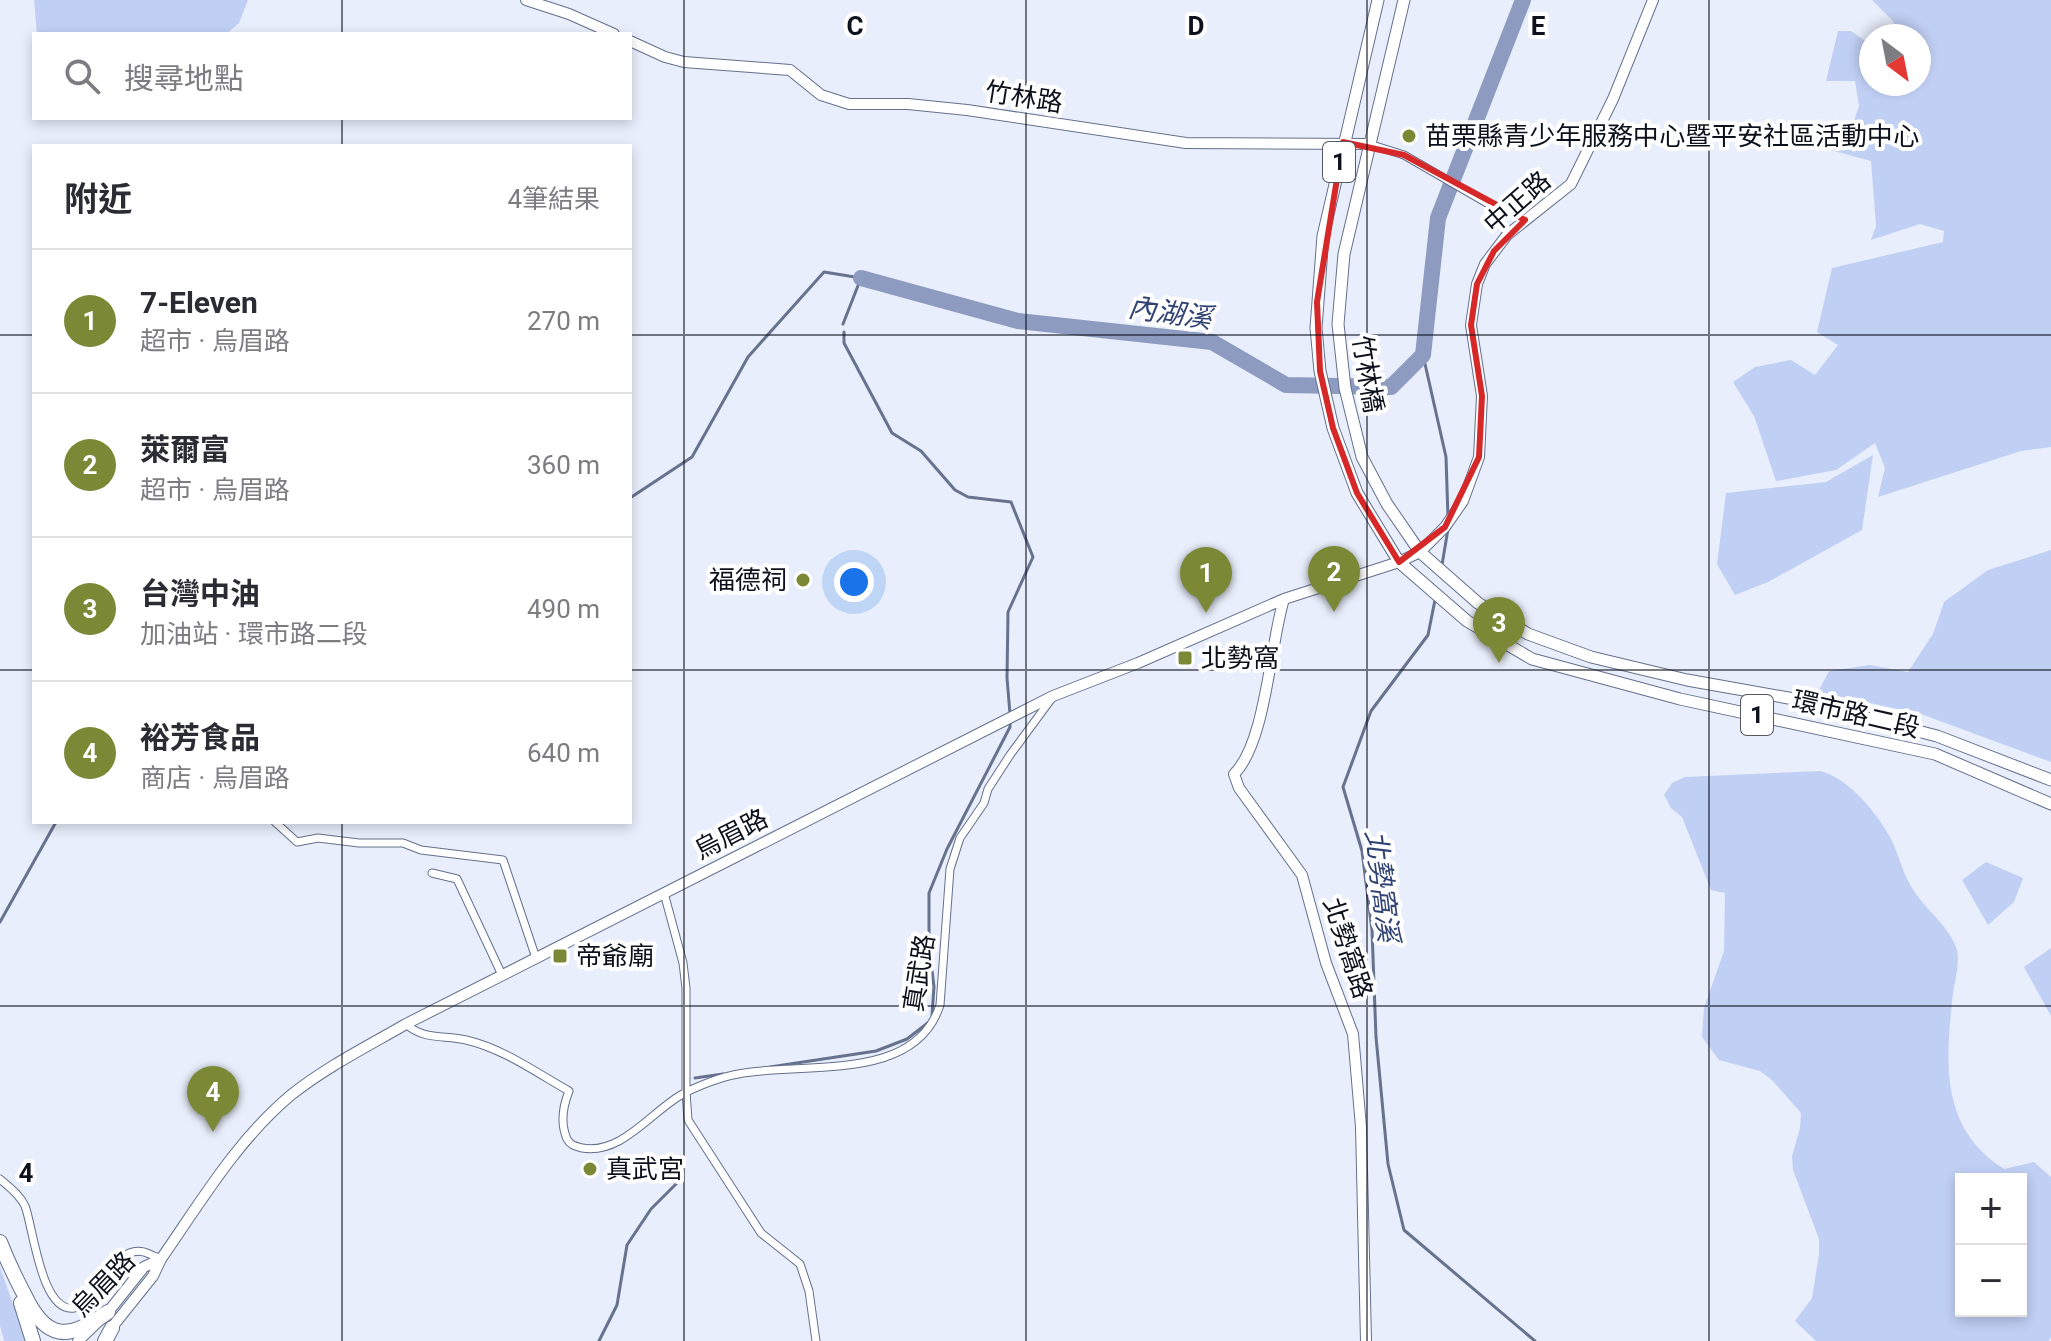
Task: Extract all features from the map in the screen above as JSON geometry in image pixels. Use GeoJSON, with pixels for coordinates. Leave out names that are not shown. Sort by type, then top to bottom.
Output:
{"type":"FeatureCollection","features":[{"type":"Feature","properties":{"kind":"highway"},"geometry":{"type":"LineString","coordinates":[[0,1242],[33,1341]]}},
{"type":"Feature","properties":{"kind":"highway"},"geometry":{"type":"LineString","coordinates":[[8,1263],[33,1313],[48,1329],[67,1333],[78,1330],[108,1312]]}},
{"type":"Feature","properties":{"kind":"main road"},"geometry":{"type":"LineString","coordinates":[[526,0],[610,32]]}},
{"type":"Feature","properties":{"kind":"main road","name":"1"},"geometry":{"type":"LineString","coordinates":[[1343,142],[1378,0]]}},
{"type":"Feature","properties":{"kind":"main road","name":"1"},"geometry":{"type":"LineString","coordinates":[[1369,144],[1404,0]]}},
{"type":"Feature","properties":{"kind":"main road","name":"中正路"},"geometry":{"type":"LineString","coordinates":[[1399,562],[1420,552],[1445,527],[1463,501],[1479,457],[1482,396],[1471,325],[1477,284],[1494,251],[1525,220],[1571,184],[1613,99],[1653,0]]}},
{"type":"Feature","properties":{"kind":"main road","name":"竹林路"},"geometry":{"type":"LineString","coordinates":[[632,42],[684,62],[790,70],[821,95],[849,104],[908,104],[967,110],[1186,143],[1369,144]]}},
{"type":"Feature","properties":{"kind":"main road","name":"竹林橋"},"geometry":{"type":"LineString","coordinates":[[1343,142],[1323,236],[1316,328],[1320,371],[1333,428],[1357,493],[1399,562]]}},
{"type":"Feature","properties":{"kind":"main road","name":"竹林橋"},"geometry":{"type":"LineString","coordinates":[[1369,144],[1344,254],[1338,324],[1345,388],[1362,457],[1387,504],[1420,552]]}},
{"type":"Feature","properties":{"kind":"main road","name":"環市路二段"},"geometry":{"type":"LineString","coordinates":[[1420,552],[1478,603],[1528,634],[1591,657],[1687,680],[1794,699],[1937,736],[2051,780]]}},
{"type":"Feature","properties":{"kind":"main road","name":"環市路二段"},"geometry":{"type":"LineString","coordinates":[[1399,562],[1467,621],[1532,659],[1680,699],[1935,754],[2051,804]]}},
{"type":"Feature","properties":{"kind":"main road","name":"烏眉路"},"geometry":{"type":"LineString","coordinates":[[99,1341],[108,1335],[153,1276],[161,1259],[237,1150],[290,1096],[339,1062],[406,1024],[1053,696],[1138,663],[1284,599],[1399,562]]}},
{"type":"Feature","properties":{"kind":"main road","name":"北勢窩路"},"geometry":{"type":"LineString","coordinates":[[1284,599],[1260,714],[1246,763],[1234,774],[1239,788],[1302,875],[1326,963],[1353,1034],[1361,1127],[1366,1341]]}},
{"type":"Feature","properties":{"kind":"main road","name":"烏眉路"},"geometry":{"type":"LineString","coordinates":[[78,1341],[108,1312],[144,1267],[161,1259]]}},
{"type":"Feature","properties":{"kind":"street","name":"竹林路"},"geometry":{"type":"LineString","coordinates":[[1369,144],[1420,163],[1487,203],[1525,220]]}},
{"type":"Feature","properties":{"kind":"street","name":"真武路"},"geometry":{"type":"LineString","coordinates":[[406,1024],[417,1034],[465,1039],[481,1045],[569,1091],[563,1118],[569,1143],[593,1150],[611,1146],[665,1104],[686,1092],[738,1074],[865,1063],[898,1051],[921,1039],[934,1022],[940,1005],[950,869],[960,838],[984,803],[988,789],[1010,755],[1053,696]]}},
{"type":"Feature","properties":{"kind":"street"},"geometry":{"type":"LineString","coordinates":[[277,824],[297,842],[318,838],[359,843],[403,843],[421,850],[503,860],[536,958]]}},
{"type":"Feature","properties":{"kind":"street"},"geometry":{"type":"LineString","coordinates":[[432,873],[457,879],[502,975]]}},
{"type":"Feature","properties":{"kind":"street"},"geometry":{"type":"LineString","coordinates":[[664,893],[683,963],[686,988],[688,1120],[761,1233],[800,1264],[809,1291],[816,1341]]}},
{"type":"Feature","properties":{"kind":"street"},"geometry":{"type":"LineString","coordinates":[[0,1179],[26,1207],[34,1247],[50,1292],[57,1302],[73,1308],[85,1302],[116,1263],[131,1253],[141,1251],[161,1259]]}},
{"type":"Feature","properties":{"kind":"highlighted area"},"geometry":{"type":"Polygon","coordinates":[[[1343,142],[1404,155],[1525,220],[1494,251],[1477,284],[1471,325],[1482,396],[1479,457],[1445,527],[1399,562],[1357,493],[1333,428],[1320,371],[1317,302],[1343,142]]]}},
{"type":"Feature","properties":{"kind":"shaded area"},"geometry":{"type":"Polygon","coordinates":[[[34,0],[248,0],[239,23],[228,32],[37,32],[34,0]]]}},
{"type":"Feature","properties":{"kind":"shaded area"},"geometry":{"type":"Polygon","coordinates":[[[1872,0],[2051,0],[2051,447],[2021,451],[1878,497],[1885,468],[1875,443],[1836,470],[1776,481],[1754,416],[1733,382],[1755,367],[1791,360],[1815,375],[1838,345],[1817,332],[1832,268],[1943,242],[1944,231],[1920,224],[1871,240],[1876,226],[1871,161],[1827,149],[1847,141],[1859,106],[1855,81],[1826,81],[1838,31],[1851,31],[1859,37],[1859,96],[1931,96],[1931,24],[1894,22],[1872,0]]]}},
{"type":"Feature","properties":{"kind":"shaded area"},"geometry":{"type":"Polygon","coordinates":[[[1873,455],[1862,530],[1768,582],[1735,595],[1717,564],[1726,493],[1826,482],[1873,455]]]}},
{"type":"Feature","properties":{"kind":"shaded area"},"geometry":{"type":"Polygon","coordinates":[[[2051,550],[2051,762],[1921,714],[1818,692],[1829,671],[1870,665],[1908,672],[1933,634],[1944,602],[1988,570],[2051,550]]]}},
{"type":"Feature","properties":{"kind":"shaded area"},"geometry":{"type":"Polygon","coordinates":[[[1820,771],[1852,789],[1886,831],[1910,885],[1944,926],[1957,950],[1949,1067],[1957,1112],[1967,1133],[1983,1152],[2004,1169],[2034,1162],[2051,1177],[2049,1341],[1816,1341],[1795,1321],[1812,1298],[1819,1254],[1819,1239],[1793,1170],[1792,1156],[1801,1113],[1772,1080],[1760,1071],[1719,1060],[1702,1037],[1704,1008],[1724,951],[1725,893],[1711,890],[1682,817],[1671,808],[1664,795],[1672,783],[1685,777],[1820,771]]]}},
{"type":"Feature","properties":{"kind":"shaded area"},"geometry":{"type":"Polygon","coordinates":[[[1986,862],[2023,878],[2014,902],[1988,925],[1962,880],[1986,862]]]}},
{"type":"Feature","properties":{"kind":"shaded area"},"geometry":{"type":"Polygon","coordinates":[[[2051,948],[2051,1016],[2024,967],[2051,948]]]}},
{"type":"Feature","properties":{"kind":"shaded area"},"geometry":{"type":"Polygon","coordinates":[[[0,1267],[26,1341],[4,1341],[0,1326],[0,1267]]]}},
{"type":"Feature","properties":{"kind":"waterway","name":"內湖溪"},"geometry":{"type":"LineString","coordinates":[[861,278],[1018,321],[1212,342],[1286,385],[1391,387],[1423,355],[1438,218],[1523,0]]}},
{"type":"Feature","properties":{"kind":"waterway","name":"內湖溪"},"geometry":{"type":"LineString","coordinates":[[632,497],[692,457],[748,357],[824,272],[861,278],[843,324]]}},
{"type":"Feature","properties":{"kind":"waterway"},"geometry":{"type":"LineString","coordinates":[[844,332],[844,343],[892,433],[921,451],[955,490],[968,497],[1011,502],[1033,557],[1008,612],[1010,714]]}},
{"type":"Feature","properties":{"kind":"waterway","name":"北勢窩溪"},"geometry":{"type":"LineString","coordinates":[[1423,355],[1446,457],[1448,518]]}},
{"type":"Feature","properties":{"kind":"waterway","name":"北勢窩溪"},"geometry":{"type":"LineString","coordinates":[[1442,565],[1448,529]]}},
{"type":"Feature","properties":{"kind":"waterway","name":"北勢窩溪"},"geometry":{"type":"LineString","coordinates":[[1435,600],[1428,635],[1371,711],[1343,787],[1362,851],[1372,930],[1376,1037],[1388,1164],[1404,1230],[1535,1341]]}},
{"type":"Feature","properties":{"kind":"waterway"},"geometry":{"type":"LineString","coordinates":[[932,1015],[934,987],[929,947],[929,893],[947,849],[1010,722]]}},
{"type":"Feature","properties":{"kind":"waterway","name":"內湖溪"},"geometry":{"type":"LineString","coordinates":[[0,922],[55,824]]}},
{"type":"Feature","properties":{"kind":"waterway"},"geometry":{"type":"LineString","coordinates":[[770,1067],[876,1051],[907,1039],[929,1022]]}},
{"type":"Feature","properties":{"kind":"waterway"},"geometry":{"type":"LineString","coordinates":[[695,1078],[723,1074]]}},
{"type":"Feature","properties":{"kind":"waterway"},"geometry":{"type":"LineString","coordinates":[[599,1341],[617,1305],[627,1245],[651,1209],[677,1183]]}},
{"type":"Feature","properties":{"kind":"place","name":"苗栗縣青少年服務中心暨平安社區活動中心"},"geometry":{"type":"Point","coordinates":[1409,136]}},
{"type":"Feature","properties":{"kind":"place","name":"福德祠"},"geometry":{"type":"Point","coordinates":[803,580]}},
{"type":"Feature","properties":{"kind":"place","name":"萊爾富"},"geometry":{"type":"Point","coordinates":[1334,612]}},
{"type":"Feature","properties":{"kind":"place","name":"7-Eleven"},"geometry":{"type":"Point","coordinates":[1206,613]}},
{"type":"Feature","properties":{"kind":"place","name":"北勢窩"},"geometry":{"type":"Point","coordinates":[1185,658]}},
{"type":"Feature","properties":{"kind":"place","name":"台灣中油"},"geometry":{"type":"Point","coordinates":[1499,663]}},
{"type":"Feature","properties":{"kind":"place","name":"帝爺廟"},"geometry":{"type":"Point","coordinates":[560,956]}},
{"type":"Feature","properties":{"kind":"place","name":"裕芳食品"},"geometry":{"type":"Point","coordinates":[213,1132]}},
{"type":"Feature","properties":{"kind":"place","name":"真武宮"},"geometry":{"type":"Point","coordinates":[590,1169]}}]}
